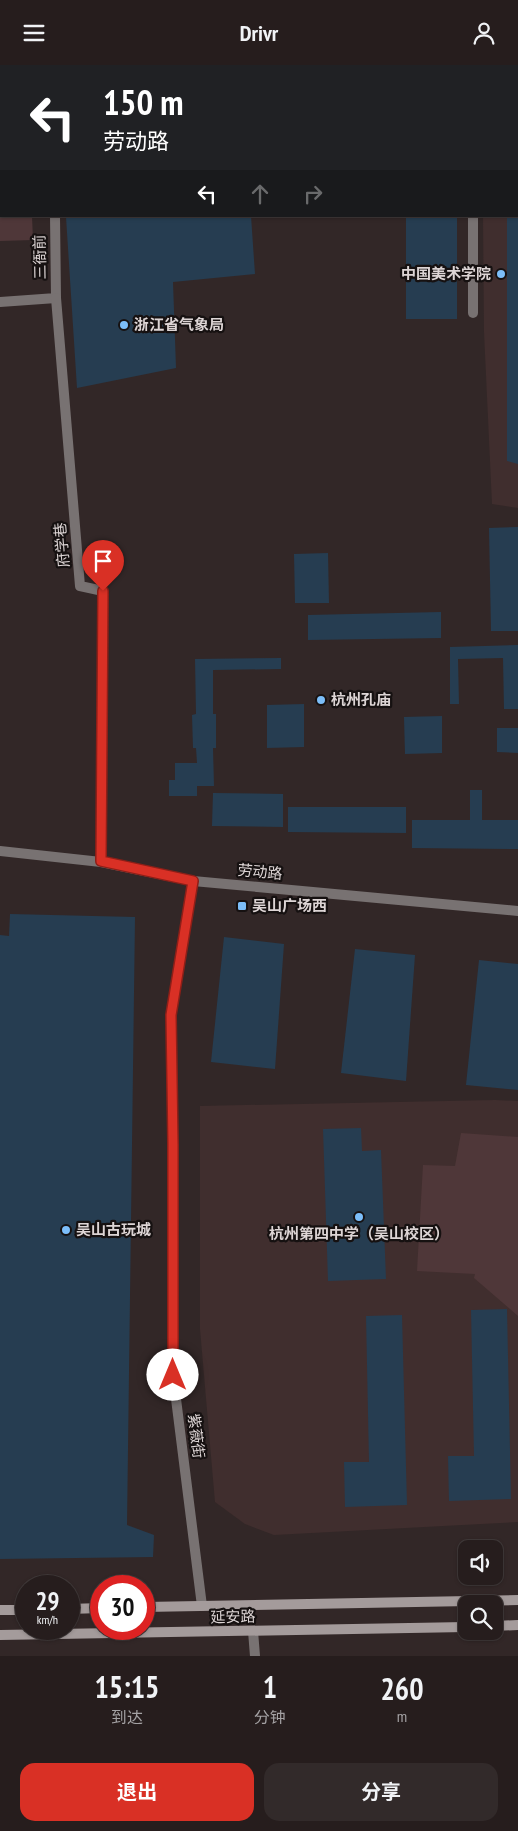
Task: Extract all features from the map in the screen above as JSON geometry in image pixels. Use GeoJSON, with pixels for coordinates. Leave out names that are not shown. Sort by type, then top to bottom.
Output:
{"type":"FeatureCollection","features":[{"type":"Feature","properties":{"kind":"main road","name":"延安路"},"geometry":{"type":"LineString","coordinates":[[155,1607],[518,1600]]}},
{"type":"Feature","properties":{"kind":"main road"},"geometry":{"type":"LineString","coordinates":[[0,1610],[15,1610]]}},
{"type":"Feature","properties":{"kind":"main road"},"geometry":{"type":"LineString","coordinates":[[503,1626],[518,1625]]}},
{"type":"Feature","properties":{"kind":"main road","name":"延安路"},"geometry":{"type":"LineString","coordinates":[[0,1635],[458,1627]]}},
{"type":"Feature","properties":{"kind":"street","name":"三衙前"},"geometry":{"type":"LineString","coordinates":[[55,217],[56,298]]}},
{"type":"Feature","properties":{"kind":"street"},"geometry":{"type":"LineString","coordinates":[[473,217],[473,313]]}},
{"type":"Feature","properties":{"kind":"street"},"geometry":{"type":"LineString","coordinates":[[0,302],[56,298]]}},
{"type":"Feature","properties":{"kind":"street","name":"府学巷"},"geometry":{"type":"LineString","coordinates":[[56,298],[80,586],[103,591],[101,861]]}},
{"type":"Feature","properties":{"kind":"street","name":"劳动路"},"geometry":{"type":"LineString","coordinates":[[0,851],[101,861],[193,881],[518,911]]}},
{"type":"Feature","properties":{"kind":"street","name":"紫薇街"},"geometry":{"type":"LineString","coordinates":[[193,881],[171,1015],[173,1375],[202,1606]]}},
{"type":"Feature","properties":{"kind":"street"},"geometry":{"type":"LineString","coordinates":[[252,1631],[255,1656]]}},
{"type":"Feature","properties":{"kind":"shaded area"},"geometry":{"type":"Polygon","coordinates":[[[0,217],[32,217],[33,240],[0,241],[0,217]]]}},
{"type":"Feature","properties":{"kind":"shaded area","name":"中国美术学院"},"geometry":{"type":"Polygon","coordinates":[[[483,217],[518,217],[518,508],[492,504],[484,332],[483,217]]]}},
{"type":"Feature","properties":{"kind":"shaded area","name":"杭州第四中学（吴山校区）"},"geometry":{"type":"Polygon","coordinates":[[[518,1101],[518,1522],[274,1535],[245,1524],[215,1502],[200,1329],[200,1106],[518,1101]]]}},
{"type":"Feature","properties":{"kind":"shaded area"},"geometry":{"type":"Polygon","coordinates":[[[461,1133],[518,1137],[518,1316],[474,1278],[475,1274],[417,1271],[423,1165],[455,1166],[461,1133]]]}},
{"type":"Feature","properties":{"kind":"building","name":"浙江省气象局"},"geometry":{"type":"Polygon","coordinates":[[[66,217],[251,217],[255,274],[173,282],[176,368],[77,388],[66,217]]]}},
{"type":"Feature","properties":{"kind":"building"},"geometry":{"type":"Polygon","coordinates":[[[406,217],[457,217],[457,319],[406,319],[406,217]]]}},
{"type":"Feature","properties":{"kind":"building"},"geometry":{"type":"Polygon","coordinates":[[[507,217],[518,217],[518,464],[507,461],[507,217]]]}},
{"type":"Feature","properties":{"kind":"building"},"geometry":{"type":"Polygon","coordinates":[[[518,527],[518,631],[491,631],[489,528],[518,527]]]}},
{"type":"Feature","properties":{"kind":"building"},"geometry":{"type":"Polygon","coordinates":[[[328,553],[329,603],[295,603],[294,554],[328,553]]]}},
{"type":"Feature","properties":{"kind":"building"},"geometry":{"type":"Polygon","coordinates":[[[441,612],[441,638],[308,640],[308,615],[441,612]]]}},
{"type":"Feature","properties":{"kind":"building"},"geometry":{"type":"Polygon","coordinates":[[[518,645],[518,709],[504,709],[503,658],[458,659],[459,704],[450,704],[450,647],[518,645]]]}},
{"type":"Feature","properties":{"kind":"building"},"geometry":{"type":"Polygon","coordinates":[[[281,658],[281,669],[213,670],[213,714],[216,714],[216,748],[213,748],[214,786],[197,786],[197,796],[169,796],[169,780],[175,780],[175,763],[197,763],[196,748],[193,748],[192,715],[196,714],[195,659],[281,658]]]}},
{"type":"Feature","properties":{"kind":"building"},"geometry":{"type":"Polygon","coordinates":[[[304,704],[304,747],[267,748],[267,705],[304,704]]]}},
{"type":"Feature","properties":{"kind":"building"},"geometry":{"type":"Polygon","coordinates":[[[442,716],[442,753],[405,754],[404,717],[442,716]]]}},
{"type":"Feature","properties":{"kind":"building"},"geometry":{"type":"Polygon","coordinates":[[[497,728],[518,728],[518,753],[497,752],[497,728]]]}},
{"type":"Feature","properties":{"kind":"building"},"geometry":{"type":"Polygon","coordinates":[[[470,790],[482,790],[482,820],[518,820],[518,849],[412,848],[412,820],[470,820],[470,790]]]}},
{"type":"Feature","properties":{"kind":"building"},"geometry":{"type":"Polygon","coordinates":[[[213,793],[283,794],[283,827],[212,826],[213,793]]]}},
{"type":"Feature","properties":{"kind":"building"},"geometry":{"type":"Polygon","coordinates":[[[288,807],[406,807],[406,833],[288,832],[288,807]]]}},
{"type":"Feature","properties":{"kind":"building","name":"吴山古玩城"},"geometry":{"type":"Polygon","coordinates":[[[10,914],[135,917],[127,1525],[154,1535],[153,1557],[0,1559],[0,935],[9,936],[10,914]]]}},
{"type":"Feature","properties":{"kind":"building"},"geometry":{"type":"Polygon","coordinates":[[[224,937],[284,944],[275,1069],[211,1062],[224,937]]]}},
{"type":"Feature","properties":{"kind":"building"},"geometry":{"type":"Polygon","coordinates":[[[355,949],[415,955],[406,1081],[341,1073],[355,949]]]}},
{"type":"Feature","properties":{"kind":"building"},"geometry":{"type":"Polygon","coordinates":[[[479,960],[518,964],[518,1090],[466,1085],[479,960]]]}},
{"type":"Feature","properties":{"kind":"building"},"geometry":{"type":"Polygon","coordinates":[[[361,1128],[362,1151],[381,1150],[386,1279],[328,1281],[323,1129],[361,1128]]]}},
{"type":"Feature","properties":{"kind":"building"},"geometry":{"type":"Polygon","coordinates":[[[507,1309],[511,1499],[449,1501],[448,1456],[474,1456],[471,1310],[507,1309]]]}},
{"type":"Feature","properties":{"kind":"building"},"geometry":{"type":"Polygon","coordinates":[[[402,1315],[407,1505],[345,1507],[344,1462],[369,1462],[366,1316],[402,1315]]]}},
{"type":"Feature","properties":{"kind":"place","name":"中国美术学院"},"geometry":{"type":"Point","coordinates":[501,274]}},
{"type":"Feature","properties":{"kind":"place","name":"浙江省气象局"},"geometry":{"type":"Point","coordinates":[124,325]}},
{"type":"Feature","properties":{"kind":"place","name":"杭州孔庙"},"geometry":{"type":"Point","coordinates":[321,700]}},
{"type":"Feature","properties":{"kind":"place","name":"吴山广场西"},"geometry":{"type":"Point","coordinates":[242,906]}},
{"type":"Feature","properties":{"kind":"place","name":"杭州第四中学（吴山校区）"},"geometry":{"type":"Point","coordinates":[359,1217]}},
{"type":"Feature","properties":{"kind":"place","name":"吴山古玩城"},"geometry":{"type":"Point","coordinates":[66,1230]}},
{"type":"Feature","properties":{"kind":"route"},"geometry":{"type":"LineString","coordinates":[[103,591],[101,861],[193,881],[171,1015],[173,1375]]}}]}
